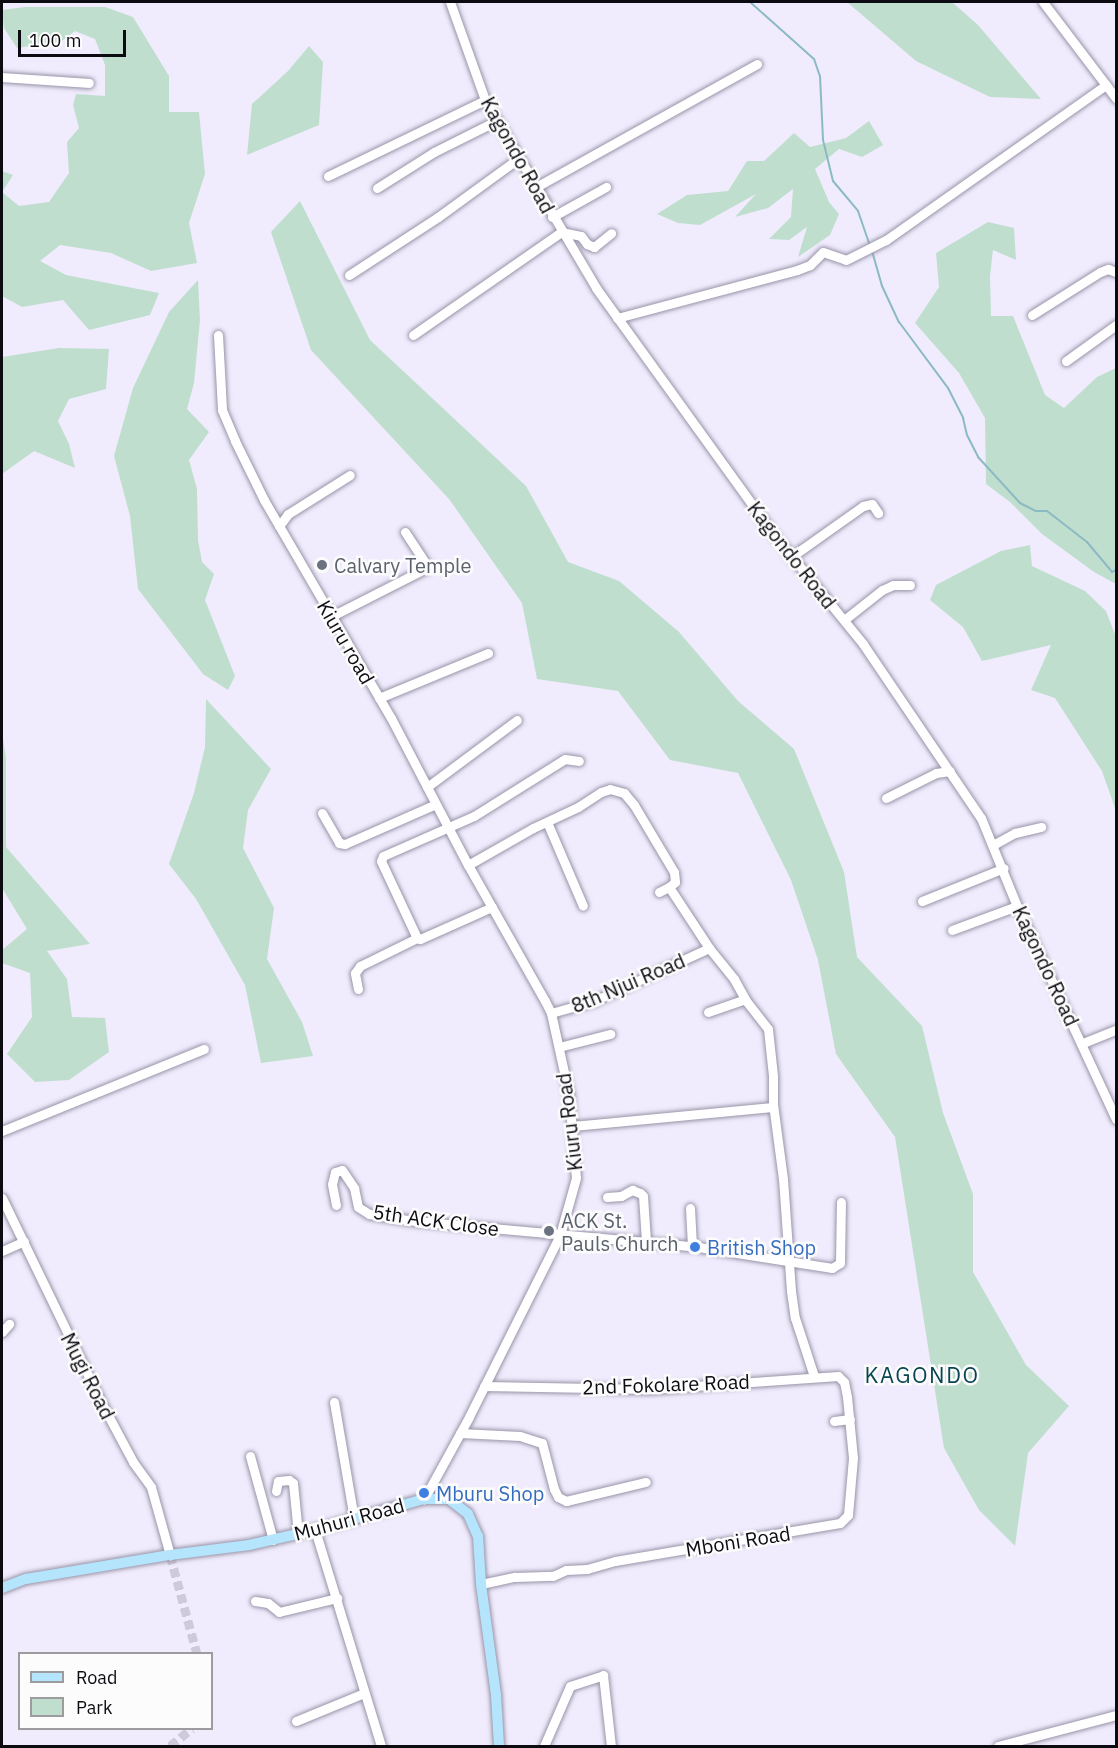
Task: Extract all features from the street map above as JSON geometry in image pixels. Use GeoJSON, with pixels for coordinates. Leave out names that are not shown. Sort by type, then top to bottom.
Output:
{"type":"FeatureCollection","features":[{"type":"Feature","properties":{"kind":"main road","name":"Muhuri Road"},"geometry":{"type":"LineString","coordinates":[[2,1588],[26,1579],[273,1540],[424,1499],[449,1499],[468,1514],[478,1536],[481,1584],[496,1695],[499,1746]]}},
{"type":"Feature","properties":{"kind":"street","name":"Kagondo Road"},"geometry":{"type":"LineString","coordinates":[[450,2],[485,100],[496,121],[552,217],[617,318],[791,557],[844,620],[981,818],[1004,868],[1017,906],[1083,1043],[1116,1119]]}},
{"type":"Feature","properties":{"kind":"street"},"geometry":{"type":"LineString","coordinates":[[1043,2],[1116,98]]}},
{"type":"Feature","properties":{"kind":"street"},"geometry":{"type":"LineString","coordinates":[[536,187],[757,64]]}},
{"type":"Feature","properties":{"kind":"street"},"geometry":{"type":"LineString","coordinates":[[2,77],[89,83]]}},
{"type":"Feature","properties":{"kind":"street"},"geometry":{"type":"LineString","coordinates":[[617,318],[797,270],[810,265],[823,252],[846,260],[879,244],[1106,85]]}},
{"type":"Feature","properties":{"kind":"street"},"geometry":{"type":"LineString","coordinates":[[328,176],[485,100]]}},
{"type":"Feature","properties":{"kind":"street"},"geometry":{"type":"LineString","coordinates":[[377,188],[434,152],[496,121]]}},
{"type":"Feature","properties":{"kind":"street"},"geometry":{"type":"LineString","coordinates":[[349,275],[438,217],[519,158]]}},
{"type":"Feature","properties":{"kind":"street"},"geometry":{"type":"LineString","coordinates":[[552,217],[606,187]]}},
{"type":"Feature","properties":{"kind":"street"},"geometry":{"type":"LineString","coordinates":[[413,335],[561,231],[581,236],[587,244],[594,247],[611,233]]}},
{"type":"Feature","properties":{"kind":"street"},"geometry":{"type":"LineString","coordinates":[[1032,315],[1100,272],[1108,269],[1116,272]]}},
{"type":"Feature","properties":{"kind":"street"},"geometry":{"type":"LineString","coordinates":[[1066,361],[1116,325]]}},
{"type":"Feature","properties":{"kind":"street","name":"Kiuru road"},"geometry":{"type":"LineString","coordinates":[[218,335],[222,410],[264,500],[379,698],[492,907]]}},
{"type":"Feature","properties":{"kind":"street"},"geometry":{"type":"LineString","coordinates":[[279,526],[288,514],[350,475]]}},
{"type":"Feature","properties":{"kind":"street"},"geometry":{"type":"LineString","coordinates":[[791,557],[863,506],[872,504],[878,513]]}},
{"type":"Feature","properties":{"kind":"street"},"geometry":{"type":"LineString","coordinates":[[332,616],[428,567],[405,532]]}},
{"type":"Feature","properties":{"kind":"street"},"geometry":{"type":"LineString","coordinates":[[844,620],[882,590],[893,585],[910,585]]}},
{"type":"Feature","properties":{"kind":"street"},"geometry":{"type":"LineString","coordinates":[[379,698],[488,653]]}},
{"type":"Feature","properties":{"kind":"street"},"geometry":{"type":"LineString","coordinates":[[427,788],[517,720]]}},
{"type":"Feature","properties":{"kind":"street"},"geometry":{"type":"LineString","coordinates":[[417,938],[381,861],[383,856],[449,828],[535,780],[565,759],[579,761]]}},
{"type":"Feature","properties":{"kind":"street"},"geometry":{"type":"LineString","coordinates":[[886,798],[936,773],[950,771]]}},
{"type":"Feature","properties":{"kind":"street"},"geometry":{"type":"LineString","coordinates":[[468,865],[601,792],[617,790],[634,805],[674,872],[675,882],[659,892]]}},
{"type":"Feature","properties":{"kind":"street"},"geometry":{"type":"LineString","coordinates":[[322,813],[339,843],[345,844],[436,804]]}},
{"type":"Feature","properties":{"kind":"street"},"geometry":{"type":"LineString","coordinates":[[547,822],[583,906]]}},
{"type":"Feature","properties":{"kind":"street"},"geometry":{"type":"LineString","coordinates":[[993,845],[1015,833],[1041,827]]}},
{"type":"Feature","properties":{"kind":"street"},"geometry":{"type":"LineString","coordinates":[[922,901],[1004,868]]}},
{"type":"Feature","properties":{"kind":"street"},"geometry":{"type":"LineString","coordinates":[[669,887],[706,949],[734,979],[745,999],[768,1029],[773,1076],[773,1107],[783,1179],[788,1261],[795,1318],[814,1376]]}},
{"type":"Feature","properties":{"kind":"street"},"geometry":{"type":"LineString","coordinates":[[952,930],[1017,906]]}},
{"type":"Feature","properties":{"kind":"street"},"geometry":{"type":"LineString","coordinates":[[358,989],[355,973],[360,966],[417,938],[420,939],[492,907]]}},
{"type":"Feature","properties":{"kind":"street","name":"Kiuru Road"},"geometry":{"type":"LineString","coordinates":[[424,1499],[560,1235],[576,1178],[570,1095],[551,1013],[492,907]]}},
{"type":"Feature","properties":{"kind":"street","name":"8th Njui Road"},"geometry":{"type":"LineString","coordinates":[[551,1013],[594,1001],[706,949]]}},
{"type":"Feature","properties":{"kind":"street"},"geometry":{"type":"LineString","coordinates":[[708,1012],[745,999]]}},
{"type":"Feature","properties":{"kind":"street"},"geometry":{"type":"LineString","coordinates":[[1083,1043],[1116,1030]]}},
{"type":"Feature","properties":{"kind":"street"},"geometry":{"type":"LineString","coordinates":[[558,1047],[610,1034]]}},
{"type":"Feature","properties":{"kind":"street"},"geometry":{"type":"LineString","coordinates":[[2,1131],[204,1049]]}},
{"type":"Feature","properties":{"kind":"street"},"geometry":{"type":"LineString","coordinates":[[572,1126],[773,1107]]}},
{"type":"Feature","properties":{"kind":"street","name":"5th ACK Close"},"geometry":{"type":"LineString","coordinates":[[336,1205],[332,1184],[335,1172],[342,1170],[354,1188],[358,1207],[369,1214],[560,1235]]}},
{"type":"Feature","properties":{"kind":"street"},"geometry":{"type":"LineString","coordinates":[[607,1197],[621,1196],[632,1190],[640,1193],[646,1241]]}},
{"type":"Feature","properties":{"kind":"street","name":"Mugi Road"},"geometry":{"type":"LineString","coordinates":[[2,1198],[101,1402],[134,1462],[151,1487],[170,1555]]}},
{"type":"Feature","properties":{"kind":"street"},"geometry":{"type":"LineString","coordinates":[[560,1235],[692,1246],[832,1268],[840,1263],[841,1202]]}},
{"type":"Feature","properties":{"kind":"street"},"geometry":{"type":"LineString","coordinates":[[690,1208],[692,1246]]}},
{"type":"Feature","properties":{"kind":"street"},"geometry":{"type":"LineString","coordinates":[[2,1251],[24,1241]]}},
{"type":"Feature","properties":{"kind":"street"},"geometry":{"type":"LineString","coordinates":[[2,1332],[9,1324]]}},
{"type":"Feature","properties":{"kind":"street","name":"2nd Fokolare Road"},"geometry":{"type":"LineString","coordinates":[[484,1386],[650,1389],[814,1376],[838,1376],[844,1382]]}},
{"type":"Feature","properties":{"kind":"street","name":"Mboni Road"},"geometry":{"type":"LineString","coordinates":[[481,1584],[515,1577],[553,1576],[567,1570],[587,1569],[615,1561],[840,1523],[848,1515],[853,1458],[844,1382]]}},
{"type":"Feature","properties":{"kind":"street"},"geometry":{"type":"LineString","coordinates":[[333,1402],[354,1519]]}},
{"type":"Feature","properties":{"kind":"street"},"geometry":{"type":"LineString","coordinates":[[834,1421],[850,1419]]}},
{"type":"Feature","properties":{"kind":"street"},"geometry":{"type":"LineString","coordinates":[[460,1433],[520,1436],[542,1443],[554,1489],[558,1497],[566,1501],[646,1482]]}},
{"type":"Feature","properties":{"kind":"street"},"geometry":{"type":"LineString","coordinates":[[250,1456],[273,1540]]}},
{"type":"Feature","properties":{"kind":"street"},"geometry":{"type":"LineString","coordinates":[[276,1491],[278,1481],[289,1480],[293,1483],[298,1534]]}},
{"type":"Feature","properties":{"kind":"street"},"geometry":{"type":"LineString","coordinates":[[315,1530],[381,1746]]}},
{"type":"Feature","properties":{"kind":"street"},"geometry":{"type":"LineString","coordinates":[[255,1601],[268,1603],[279,1612],[337,1598]]}},
{"type":"Feature","properties":{"kind":"street"},"geometry":{"type":"LineString","coordinates":[[544,1746],[570,1686],[603,1675],[611,1746]]}},
{"type":"Feature","properties":{"kind":"street"},"geometry":{"type":"LineString","coordinates":[[296,1720],[364,1693]]}},
{"type":"Feature","properties":{"kind":"street"},"geometry":{"type":"LineString","coordinates":[[998,1746],[1116,1715]]}},
{"type":"Feature","properties":{"kind":"green space"},"geometry":{"type":"Polygon","coordinates":[[[847,2],[952,2],[978,25],[1041,99],[990,97],[916,61],[847,2]]]}},
{"type":"Feature","properties":{"kind":"green space"},"geometry":{"type":"Polygon","coordinates":[[[25,7],[105,7],[133,17],[169,76],[169,112],[199,112],[205,174],[189,223],[197,263],[151,271],[111,253],[60,245],[40,261],[66,275],[159,293],[150,315],[89,330],[63,300],[22,307],[2,296],[2,192],[19,206],[49,202],[69,173],[67,142],[79,128],[73,105],[76,94],[105,96],[105,65],[95,39],[75,31],[62,41],[17,48],[4,28],[2,10],[25,7]]]}},
{"type":"Feature","properties":{"kind":"green space"},"geometry":{"type":"Polygon","coordinates":[[[309,46],[323,62],[319,125],[247,155],[252,104],[288,71],[309,46]]]}},
{"type":"Feature","properties":{"kind":"green space"},"geometry":{"type":"Polygon","coordinates":[[[869,121],[883,145],[862,157],[839,149],[815,169],[829,202],[839,214],[830,235],[798,257],[807,227],[789,240],[769,239],[791,217],[793,189],[768,208],[735,217],[756,194],[700,225],[678,223],[657,214],[687,195],[728,191],[747,161],[764,161],[794,133],[810,147],[846,138],[869,121]]]}},
{"type":"Feature","properties":{"kind":"green space"},"geometry":{"type":"Polygon","coordinates":[[[2,171],[13,175],[2,192],[2,171]]]}},
{"type":"Feature","properties":{"kind":"green space"},"geometry":{"type":"Polygon","coordinates":[[[300,201],[370,340],[526,486],[568,562],[619,581],[679,632],[738,701],[794,749],[844,872],[857,957],[922,1026],[943,1113],[973,1194],[973,1272],[1026,1365],[1069,1406],[1028,1453],[1015,1546],[979,1510],[944,1448],[895,1137],[836,1054],[818,960],[791,880],[738,773],[670,760],[618,691],[537,679],[522,603],[449,499],[311,350],[271,232],[300,201]]]}},
{"type":"Feature","properties":{"kind":"green space"},"geometry":{"type":"Polygon","coordinates":[[[988,222],[1014,228],[1016,260],[993,250],[990,276],[991,316],[1013,316],[1045,395],[1064,408],[1097,377],[1116,368],[1116,584],[1094,572],[1042,534],[1010,502],[986,484],[985,418],[959,373],[915,323],[939,287],[936,253],[988,222]]]}},
{"type":"Feature","properties":{"kind":"green space"},"geometry":{"type":"Polygon","coordinates":[[[198,280],[200,320],[194,383],[187,409],[209,432],[189,460],[197,489],[198,540],[202,562],[214,574],[205,600],[235,676],[228,690],[203,674],[138,589],[130,516],[114,456],[133,388],[169,312],[198,280]]]}},
{"type":"Feature","properties":{"kind":"green space"},"geometry":{"type":"Polygon","coordinates":[[[59,348],[109,349],[106,389],[69,399],[58,421],[69,444],[75,468],[34,451],[2,474],[2,357],[59,348]]]}},
{"type":"Feature","properties":{"kind":"green space"},"geometry":{"type":"Polygon","coordinates":[[[1030,545],[1032,566],[1085,591],[1106,611],[1116,637],[1116,811],[1102,771],[1055,698],[1031,690],[1051,645],[982,661],[963,627],[930,600],[936,585],[1001,551],[1030,545]]]}},
{"type":"Feature","properties":{"kind":"green space"},"geometry":{"type":"Polygon","coordinates":[[[206,699],[271,769],[248,810],[243,848],[274,908],[267,959],[302,1022],[313,1056],[261,1063],[245,985],[196,899],[169,864],[194,793],[205,747],[206,699]]]}},
{"type":"Feature","properties":{"kind":"green space"},"geometry":{"type":"Polygon","coordinates":[[[2,732],[6,758],[6,847],[90,944],[47,951],[67,979],[72,1017],[105,1018],[109,1052],[69,1080],[35,1082],[7,1054],[32,1017],[30,973],[2,963],[2,950],[27,929],[2,888],[2,732]]]}},
{"type":"Feature","properties":{"kind":"waterway"},"geometry":{"type":"LineString","coordinates":[[750,2],[814,59],[820,76],[823,140],[833,181],[858,211],[870,246]]}},
{"type":"Feature","properties":{"kind":"waterway"},"geometry":{"type":"LineString","coordinates":[[872,251],[882,286],[899,322],[948,388],[978,457],[1020,503],[1036,511],[1047,511],[1087,542],[1112,572],[1116,570]]}},
{"type":"Feature","properties":{"kind":"tunnel"},"geometry":{"type":"LineString","coordinates":[[170,1555],[196,1652]]}},
{"type":"Feature","properties":{"kind":"tunnel"},"geometry":{"type":"LineString","coordinates":[[170,1746],[190,1730]]}},
{"type":"Feature","properties":{"kind":"place","name":"Calvary Temple"},"geometry":{"type":"Point","coordinates":[322,565]}},
{"type":"Feature","properties":{"kind":"place","name":"ACK St. Pauls Church"},"geometry":{"type":"Point","coordinates":[549,1231]}},
{"type":"Feature","properties":{"kind":"place","name":"British Shop"},"geometry":{"type":"Point","coordinates":[695,1247]}},
{"type":"Feature","properties":{"kind":"place","name":"Mburu Shop"},"geometry":{"type":"Point","coordinates":[424,1493]}},
{"type":"Feature","properties":{"kind":"district","name":"KAGONDO"},"geometry":{"type":"Point","coordinates":[922,1375]}}]}
